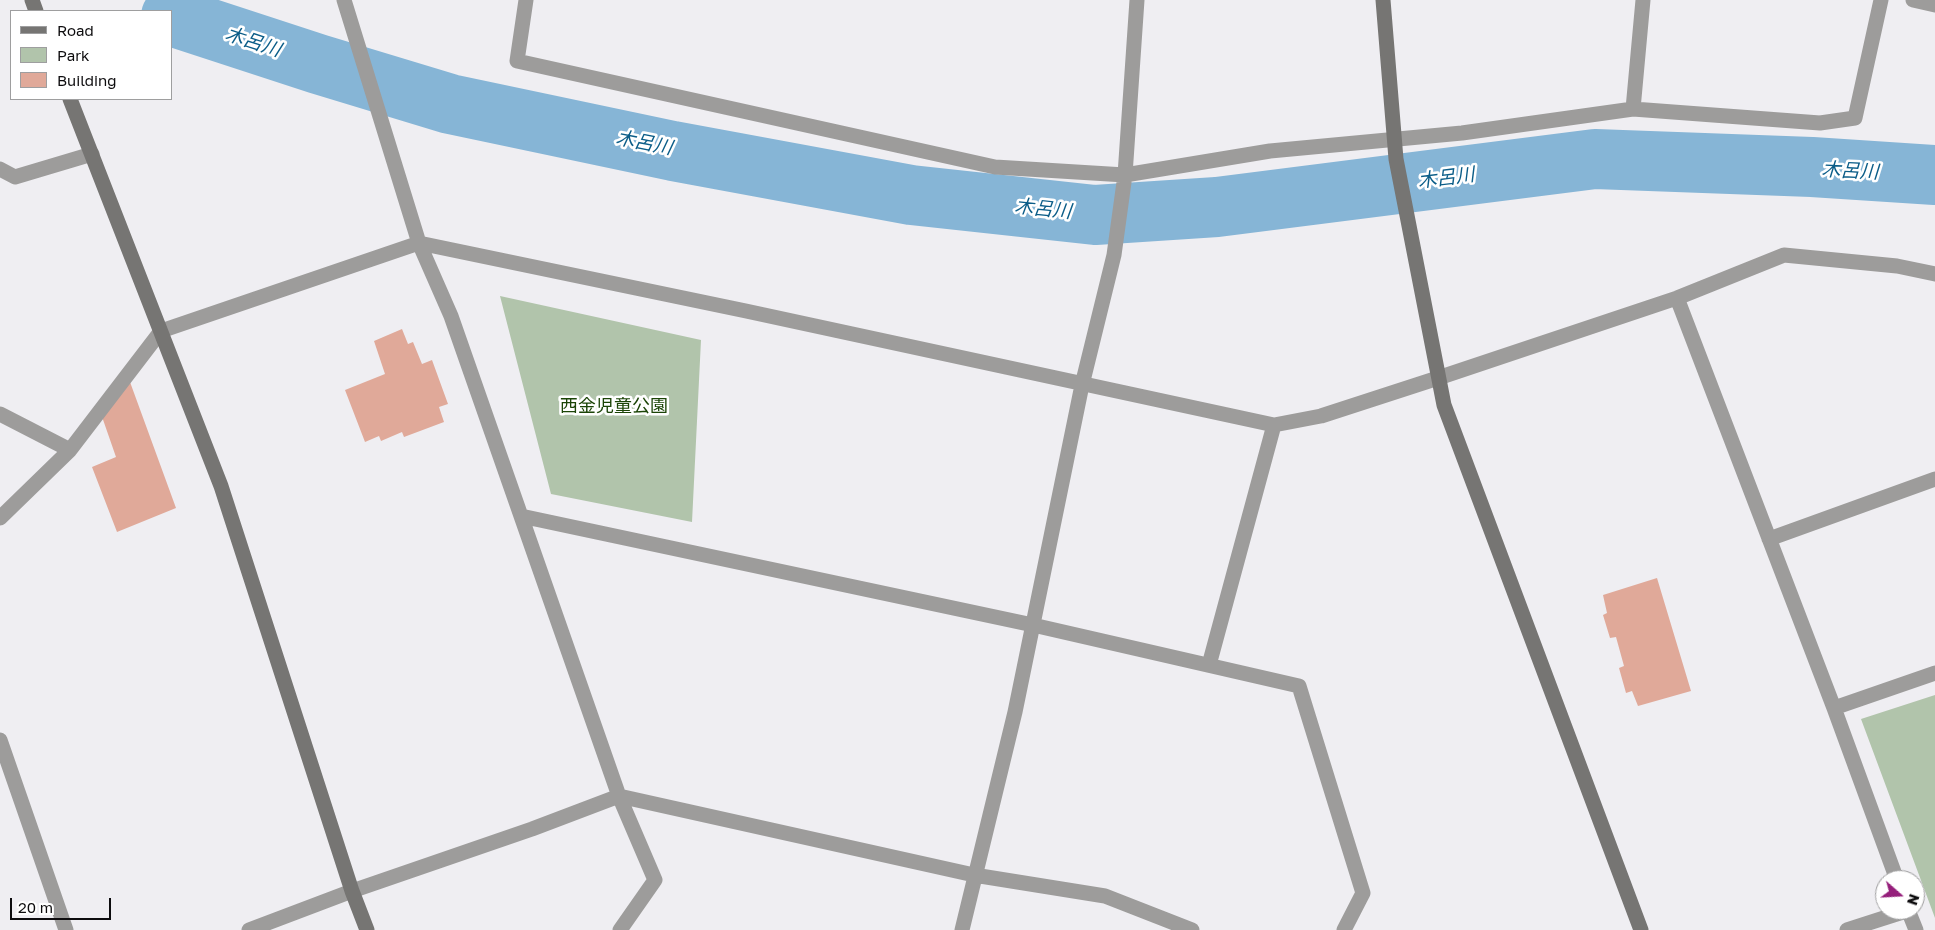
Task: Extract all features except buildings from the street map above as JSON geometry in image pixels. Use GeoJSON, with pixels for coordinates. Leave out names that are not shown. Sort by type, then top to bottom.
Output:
{"type":"FeatureCollection","features":[{"type":"Feature","properties":{"kind":"street"},"geometry":{"type":"LineString","coordinates":[[344,0],[419,243],[452,316],[619,796],[655,880],[620,930]]}},
{"type":"Feature","properties":{"kind":"street"},"geometry":{"type":"LineString","coordinates":[[526,0],[517,61],[995,167],[1125,174],[1270,151],[1462,133],[1633,109],[1820,123],[1855,118],[1881,0]]}},
{"type":"Feature","properties":{"kind":"street"},"geometry":{"type":"LineString","coordinates":[[962,930],[1015,712],[1082,385],[1114,255],[1125,174],[1138,0]]}},
{"type":"Feature","properties":{"kind":"street"},"geometry":{"type":"LineString","coordinates":[[1383,0],[1396,159],[1438,378],[1448,414],[1641,930]]}},
{"type":"Feature","properties":{"kind":"street"},"geometry":{"type":"LineString","coordinates":[[1633,109],[1643,0]]}},
{"type":"Feature","properties":{"kind":"street"},"geometry":{"type":"LineString","coordinates":[[1913,0],[1935,5]]}},
{"type":"Feature","properties":{"kind":"street"},"geometry":{"type":"LineString","coordinates":[[70,100],[221,486],[352,891],[367,930]]}},
{"type":"Feature","properties":{"kind":"street"},"geometry":{"type":"LineString","coordinates":[[0,169],[15,177],[92,154]]}},
{"type":"Feature","properties":{"kind":"street"},"geometry":{"type":"LineString","coordinates":[[0,518],[70,450],[161,331],[419,243],[737,308],[1082,385],[1274,425],[1321,416],[1438,378],[1677,298],[1784,255],[1897,266],[1935,274]]}},
{"type":"Feature","properties":{"kind":"street"},"geometry":{"type":"LineString","coordinates":[[1677,298],[1834,708],[1893,870]]}},
{"type":"Feature","properties":{"kind":"street"},"geometry":{"type":"LineString","coordinates":[[0,414],[70,450]]}},
{"type":"Feature","properties":{"kind":"street"},"geometry":{"type":"LineString","coordinates":[[1209,665],[1274,425]]}},
{"type":"Feature","properties":{"kind":"street"},"geometry":{"type":"LineString","coordinates":[[1769,539],[1935,480]]}},
{"type":"Feature","properties":{"kind":"street"},"geometry":{"type":"LineString","coordinates":[[522,516],[1033,625],[1299,686],[1363,893],[1344,930]]}},
{"type":"Feature","properties":{"kind":"street"},"geometry":{"type":"LineString","coordinates":[[1834,708],[1935,673]]}},
{"type":"Feature","properties":{"kind":"street"},"geometry":{"type":"LineString","coordinates":[[0,740],[66,930]]}},
{"type":"Feature","properties":{"kind":"street"},"geometry":{"type":"LineString","coordinates":[[249,930],[352,891],[532,829],[619,796],[974,875],[1105,896],[1192,930]]}},
{"type":"Feature","properties":{"kind":"street"},"geometry":{"type":"LineString","coordinates":[[1847,930],[1878,920]]}},
{"type":"Feature","properties":{"kind":"green space","name":"西金児童公園"},"geometry":{"type":"Polygon","coordinates":[[[500,296],[701,340],[692,522],[551,494],[500,296]]]}},
{"type":"Feature","properties":{"kind":"green space"},"geometry":{"type":"Polygon","coordinates":[[[1935,695],[1935,918],[1925,891],[1925,870],[1917,870],[1861,719],[1935,695]]]}},
{"type":"Feature","properties":{"kind":"waterway","name":"木呂川"},"geometry":{"type":"LineString","coordinates":[[172,16],[318,64],[450,104],[673,151],[911,195],[1095,215],[1217,207],[1595,159],[1812,167],[1935,175]]}}]}
